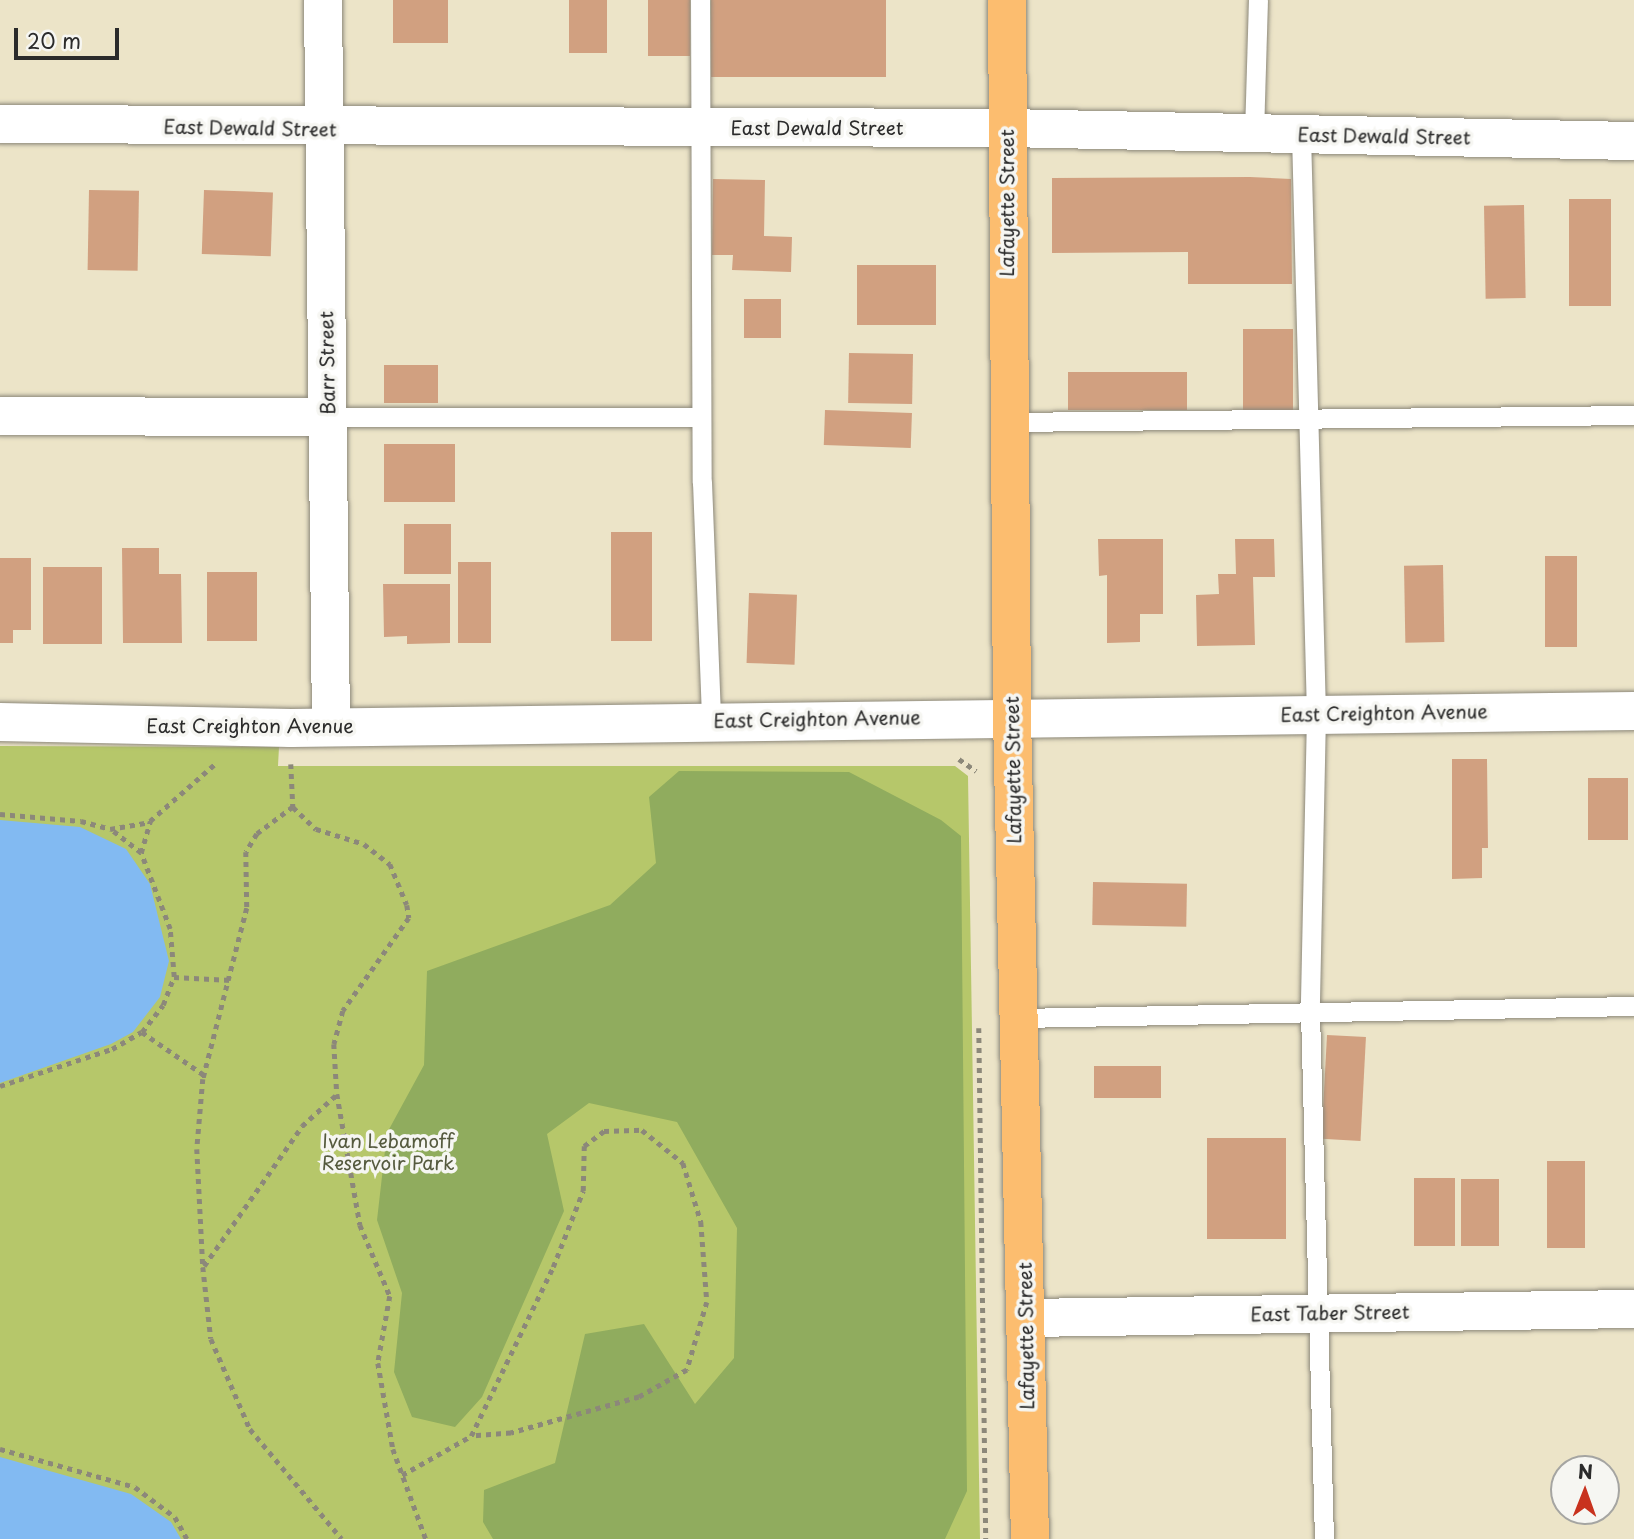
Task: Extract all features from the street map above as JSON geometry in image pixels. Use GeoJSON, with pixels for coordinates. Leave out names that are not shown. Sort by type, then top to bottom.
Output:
{"type":"FeatureCollection","features":[{"type":"Feature","properties":{"kind":"highway","name":"Lafayette Street"},"geometry":{"type":"LineString","coordinates":[[1007,0],[1012,716],[1030,1539]]}},
{"type":"Feature","properties":{"kind":"street","name":"Barr Street"},"geometry":{"type":"LineString","coordinates":[[323,0],[331,727]]}},
{"type":"Feature","properties":{"kind":"street","name":"East Dewald Street"},"geometry":{"type":"LineString","coordinates":[[0,124],[324,129],[1006,128],[1634,141]]}},
{"type":"Feature","properties":{"kind":"street"},"geometry":{"type":"LineString","coordinates":[[0,416],[328,416]]}},
{"type":"Feature","properties":{"kind":"street","name":"East Creighton Avenue"},"geometry":{"type":"LineString","coordinates":[[0,722],[331,727],[1012,716],[1634,711]]}},
{"type":"Feature","properties":{"kind":"street","name":"East Taber Street"},"geometry":{"type":"LineString","coordinates":[[1027,1318],[1634,1308]]}},
{"type":"Feature","properties":{"kind":"lane"},"geometry":{"type":"LineString","coordinates":[[700,0],[701,417],[712,721]]}},
{"type":"Feature","properties":{"kind":"lane"},"geometry":{"type":"LineString","coordinates":[[1254,134],[1258,0]]}},
{"type":"Feature","properties":{"kind":"lane"},"geometry":{"type":"LineString","coordinates":[[1301,134],[1316,714],[1310,1012],[1324,1539]]}},
{"type":"Feature","properties":{"kind":"lane"},"geometry":{"type":"LineString","coordinates":[[1009,422],[1308,421],[1634,415]]}},
{"type":"Feature","properties":{"kind":"lane"},"geometry":{"type":"LineString","coordinates":[[328,416],[701,417]]}},
{"type":"Feature","properties":{"kind":"lane"},"geometry":{"type":"LineString","coordinates":[[1019,1018],[1634,1006]]}},
{"type":"Feature","properties":{"kind":"path"},"geometry":{"type":"LineString","coordinates":[[110,829],[150,821],[223,758]]}},
{"type":"Feature","properties":{"kind":"path"},"geometry":{"type":"LineString","coordinates":[[949,759],[963,759],[976,768],[976,782]]}},
{"type":"Feature","properties":{"kind":"path"},"geometry":{"type":"LineString","coordinates":[[342,1539],[250,1429],[211,1339],[204,1267],[197,1149],[204,1075],[231,980],[247,908],[246,852],[257,834],[293,807],[316,829],[364,844],[390,864],[409,918],[343,1011],[334,1044],[337,1094],[360,1225],[390,1296],[378,1363],[402,1475],[426,1539]]}},
{"type":"Feature","properties":{"kind":"path"},"geometry":{"type":"LineString","coordinates":[[0,814],[81,821],[110,829],[141,853],[170,929],[174,977],[163,1004],[142,1032],[112,1049],[0,1086]]}},
{"type":"Feature","properties":{"kind":"path"},"geometry":{"type":"LineString","coordinates":[[141,853],[150,821]]}},
{"type":"Feature","properties":{"kind":"path"},"geometry":{"type":"LineString","coordinates":[[174,977],[231,980]]}},
{"type":"Feature","properties":{"kind":"path"},"geometry":{"type":"LineString","coordinates":[[979,1020],[986,1539]]}},
{"type":"Feature","properties":{"kind":"path"},"geometry":{"type":"LineString","coordinates":[[142,1032],[204,1075]]}},
{"type":"Feature","properties":{"kind":"path"},"geometry":{"type":"LineString","coordinates":[[204,1267],[302,1126],[337,1094]]}},
{"type":"Feature","properties":{"kind":"path"},"geometry":{"type":"LineString","coordinates":[[402,1475],[471,1436],[511,1433],[639,1396],[687,1370],[708,1302],[701,1222],[683,1163],[642,1130],[604,1132],[584,1146],[583,1191],[553,1267],[471,1436]]}},
{"type":"Feature","properties":{"kind":"path"},"geometry":{"type":"LineString","coordinates":[[0,1449],[135,1487],[175,1517],[187,1539]]}},
{"type":"Feature","properties":{"kind":"green space","name":"Ivan Lebamoff Reservoir Park"},"geometry":{"type":"Polygon","coordinates":[[[0,746],[279,747],[278,766],[955,766],[968,776],[980,1539],[0,1539],[0,746]]]}},
{"type":"Feature","properties":{"kind":"green space"},"geometry":{"type":"Polygon","coordinates":[[[679,771],[849,772],[941,820],[961,836],[967,1491],[945,1539],[493,1539],[483,1522],[484,1490],[555,1463],[585,1334],[644,1324],[695,1404],[734,1358],[737,1228],[677,1122],[589,1103],[547,1134],[564,1211],[482,1397],[455,1427],[412,1417],[394,1372],[402,1293],[377,1220],[387,1133],[424,1065],[427,971],[610,905],[656,863],[649,797],[679,771]]]}},
{"type":"Feature","properties":{"kind":"water"},"geometry":{"type":"Polygon","coordinates":[[[0,820],[80,827],[126,849],[150,884],[169,961],[160,997],[133,1032],[111,1044],[0,1083],[0,820]]]}},
{"type":"Feature","properties":{"kind":"water"},"geometry":{"type":"Polygon","coordinates":[[[0,1457],[131,1494],[171,1522],[181,1539],[0,1539],[0,1457]]]}},
{"type":"Feature","properties":{"kind":"building"},"geometry":{"type":"Polygon","coordinates":[[[393,0],[448,0],[448,43],[393,43],[393,0]]]}},
{"type":"Feature","properties":{"kind":"building"},"geometry":{"type":"Polygon","coordinates":[[[569,0],[607,0],[607,53],[569,53],[569,0]]]}},
{"type":"Feature","properties":{"kind":"building"},"geometry":{"type":"Polygon","coordinates":[[[648,0],[690,0],[690,56],[648,56],[648,0]]]}},
{"type":"Feature","properties":{"kind":"building"},"geometry":{"type":"Polygon","coordinates":[[[711,0],[886,0],[886,77],[711,77],[711,0]]]}},
{"type":"Feature","properties":{"kind":"building"},"geometry":{"type":"Polygon","coordinates":[[[1052,178],[1291,179],[1292,284],[1188,284],[1188,252],[1052,253],[1052,178]]]}},
{"type":"Feature","properties":{"kind":"building"},"geometry":{"type":"Polygon","coordinates":[[[713,179],[765,180],[764,236],[792,237],[791,272],[732,270],[733,255],[712,255],[713,179]]]}},
{"type":"Feature","properties":{"kind":"building"},"geometry":{"type":"Polygon","coordinates":[[[89,190],[139,191],[138,271],[88,270],[89,190]]]}},
{"type":"Feature","properties":{"kind":"building"},"geometry":{"type":"Polygon","coordinates":[[[204,190],[273,192],[271,256],[202,254],[204,190]]]}},
{"type":"Feature","properties":{"kind":"building"},"geometry":{"type":"Polygon","coordinates":[[[1569,199],[1611,199],[1611,306],[1569,306],[1569,199]]]}},
{"type":"Feature","properties":{"kind":"building"},"geometry":{"type":"Polygon","coordinates":[[[1524,205],[1526,298],[1486,299],[1484,206],[1524,205]]]}},
{"type":"Feature","properties":{"kind":"building"},"geometry":{"type":"Polygon","coordinates":[[[857,265],[936,265],[936,325],[857,325],[857,265]]]}},
{"type":"Feature","properties":{"kind":"building"},"geometry":{"type":"Polygon","coordinates":[[[744,299],[781,299],[781,338],[744,338],[744,299]]]}},
{"type":"Feature","properties":{"kind":"building"},"geometry":{"type":"Polygon","coordinates":[[[1243,329],[1293,329],[1293,411],[1243,411],[1243,329]]]}},
{"type":"Feature","properties":{"kind":"building"},"geometry":{"type":"Polygon","coordinates":[[[849,353],[913,354],[912,404],[848,403],[849,353]]]}},
{"type":"Feature","properties":{"kind":"building"},"geometry":{"type":"Polygon","coordinates":[[[384,365],[438,365],[438,403],[384,403],[384,365]]]}},
{"type":"Feature","properties":{"kind":"building"},"geometry":{"type":"Polygon","coordinates":[[[1068,372],[1187,372],[1187,410],[1068,410],[1068,372]]]}},
{"type":"Feature","properties":{"kind":"building"},"geometry":{"type":"Polygon","coordinates":[[[825,410],[912,413],[911,448],[824,445],[825,410]]]}},
{"type":"Feature","properties":{"kind":"building"},"geometry":{"type":"Polygon","coordinates":[[[384,444],[455,444],[455,502],[384,502],[384,444]]]}},
{"type":"Feature","properties":{"kind":"building"},"geometry":{"type":"Polygon","coordinates":[[[404,524],[451,524],[451,574],[404,574],[404,524]]]}},
{"type":"Feature","properties":{"kind":"building"},"geometry":{"type":"Polygon","coordinates":[[[611,532],[652,532],[652,641],[611,641],[611,532]]]}},
{"type":"Feature","properties":{"kind":"building"},"geometry":{"type":"Polygon","coordinates":[[[1098,539],[1163,539],[1163,614],[1140,614],[1140,642],[1107,643],[1107,575],[1099,576],[1098,539]]]}},
{"type":"Feature","properties":{"kind":"building"},"geometry":{"type":"Polygon","coordinates":[[[1235,539],[1274,539],[1275,577],[1253,577],[1255,645],[1197,646],[1196,595],[1219,594],[1218,574],[1236,574],[1235,539]]]}},
{"type":"Feature","properties":{"kind":"building"},"geometry":{"type":"Polygon","coordinates":[[[122,548],[159,548],[159,574],[181,574],[182,643],[123,643],[122,548]]]}},
{"type":"Feature","properties":{"kind":"building"},"geometry":{"type":"Polygon","coordinates":[[[1545,556],[1577,556],[1577,647],[1545,647],[1545,556]]]}},
{"type":"Feature","properties":{"kind":"building"},"geometry":{"type":"Polygon","coordinates":[[[0,558],[31,558],[31,630],[13,630],[13,643],[0,643],[0,558]]]}},
{"type":"Feature","properties":{"kind":"building"},"geometry":{"type":"Polygon","coordinates":[[[458,562],[491,562],[491,643],[458,643],[458,562]]]}},
{"type":"Feature","properties":{"kind":"building"},"geometry":{"type":"Polygon","coordinates":[[[1443,565],[1444,642],[1405,643],[1404,566],[1443,565]]]}},
{"type":"Feature","properties":{"kind":"building"},"geometry":{"type":"Polygon","coordinates":[[[43,567],[102,567],[102,644],[43,644],[43,567]]]}},
{"type":"Feature","properties":{"kind":"building"},"geometry":{"type":"Polygon","coordinates":[[[207,572],[257,572],[257,641],[207,641],[207,572]]]}},
{"type":"Feature","properties":{"kind":"building"},"geometry":{"type":"Polygon","coordinates":[[[383,584],[450,584],[450,643],[407,644],[407,636],[384,637],[383,584]]]}},
{"type":"Feature","properties":{"kind":"building"},"geometry":{"type":"Polygon","coordinates":[[[749,593],[797,595],[795,665],[747,663],[749,593]]]}},
{"type":"Feature","properties":{"kind":"building"},"geometry":{"type":"Polygon","coordinates":[[[1452,759],[1487,759],[1488,848],[1482,848],[1482,878],[1452,879],[1452,759]]]}},
{"type":"Feature","properties":{"kind":"building"},"geometry":{"type":"Polygon","coordinates":[[[1588,778],[1628,778],[1628,840],[1588,840],[1588,778]]]}},
{"type":"Feature","properties":{"kind":"building"},"geometry":{"type":"Polygon","coordinates":[[[1093,882],[1187,884],[1186,927],[1092,925],[1093,882]]]}},
{"type":"Feature","properties":{"kind":"building"},"geometry":{"type":"Polygon","coordinates":[[[1327,1035],[1366,1037],[1361,1141],[1322,1139],[1327,1035]]]}},
{"type":"Feature","properties":{"kind":"building"},"geometry":{"type":"Polygon","coordinates":[[[1094,1066],[1161,1066],[1161,1098],[1094,1098],[1094,1066]]]}},
{"type":"Feature","properties":{"kind":"building"},"geometry":{"type":"Polygon","coordinates":[[[1207,1138],[1286,1138],[1286,1239],[1207,1239],[1207,1138]]]}},
{"type":"Feature","properties":{"kind":"building"},"geometry":{"type":"Polygon","coordinates":[[[1547,1161],[1585,1161],[1585,1248],[1547,1248],[1547,1161]]]}},
{"type":"Feature","properties":{"kind":"building"},"geometry":{"type":"Polygon","coordinates":[[[1414,1178],[1455,1178],[1455,1246],[1414,1246],[1414,1178]]]}},
{"type":"Feature","properties":{"kind":"building"},"geometry":{"type":"Polygon","coordinates":[[[1461,1179],[1499,1179],[1499,1246],[1461,1246],[1461,1179]]]}}]}
